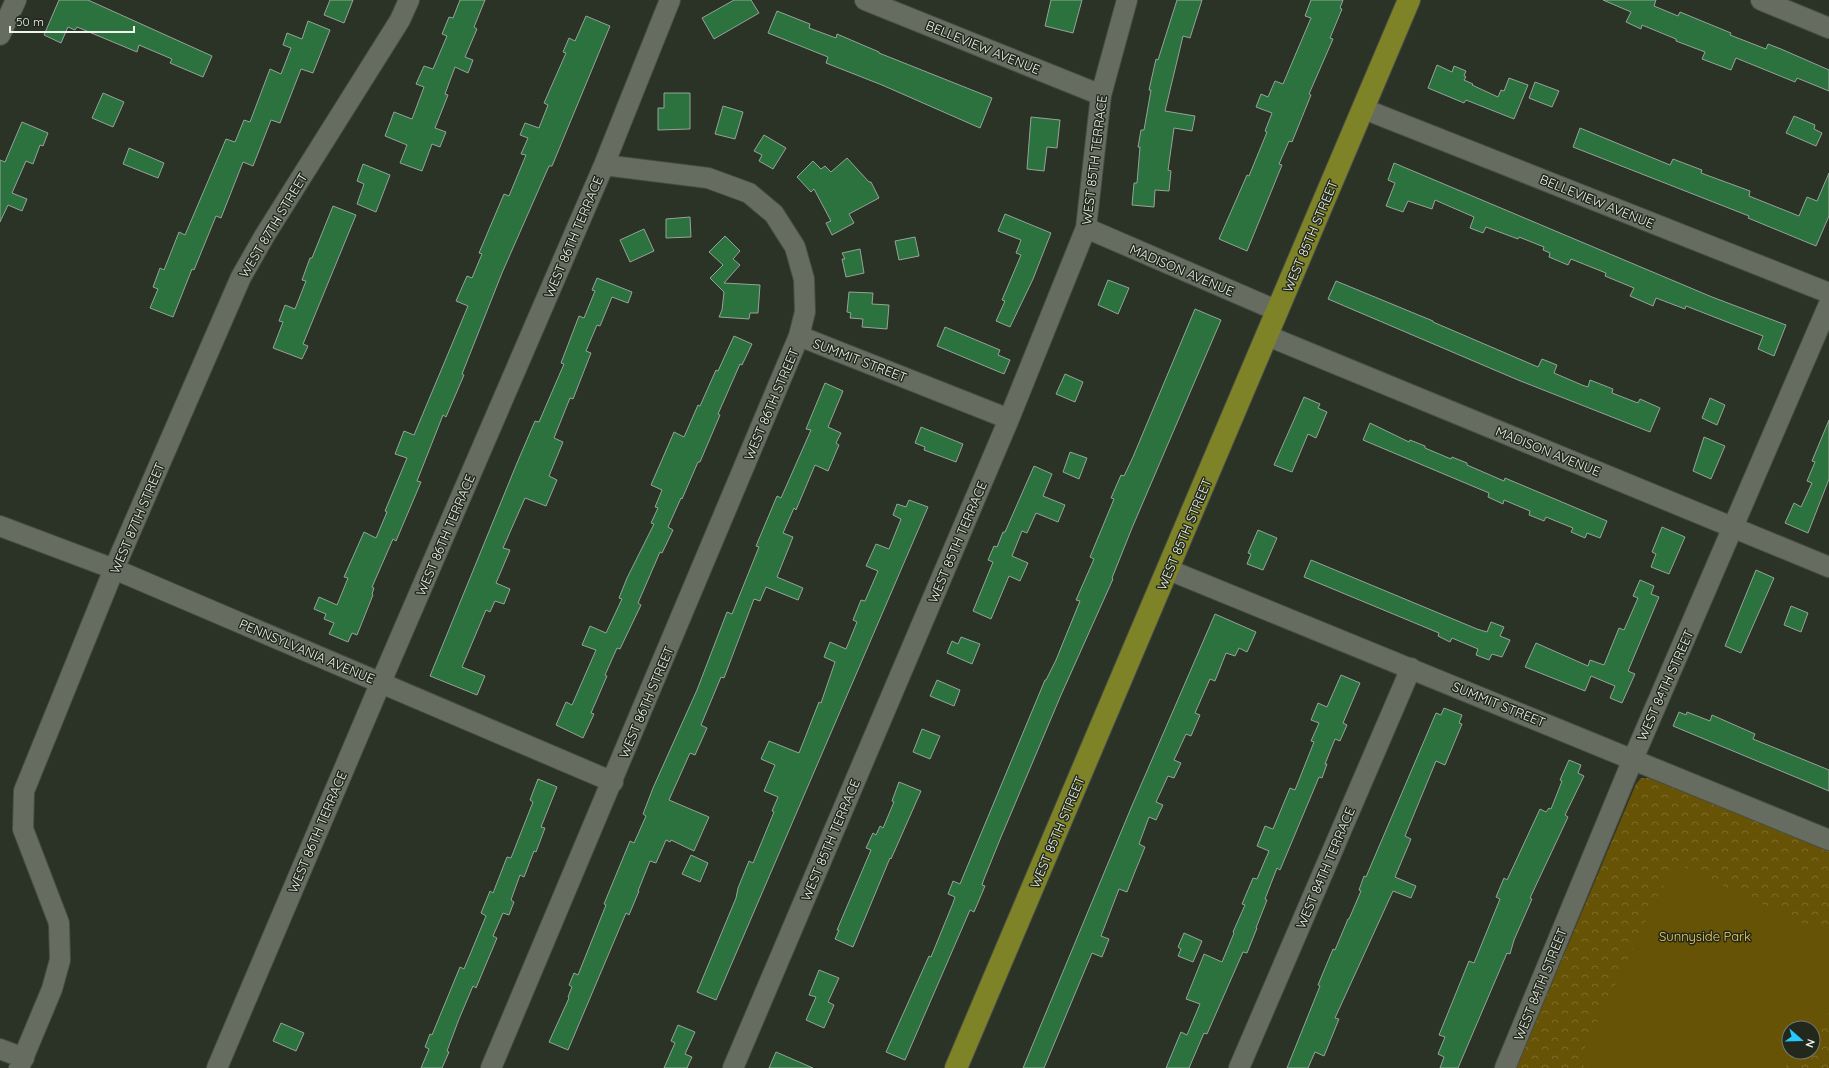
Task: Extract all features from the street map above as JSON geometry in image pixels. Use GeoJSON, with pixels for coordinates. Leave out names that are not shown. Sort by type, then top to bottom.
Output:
{"type":"FeatureCollection","features":[{"type":"Feature","properties":{"kind":"main road","name":"WEST 85TH STREET"},"geometry":{"type":"LineString","coordinates":[[956,1068],[1169,570],[1409,0]]}},
{"type":"Feature","properties":{"kind":"street"},"geometry":{"type":"LineString","coordinates":[[0,35],[16,0]]}},
{"type":"Feature","properties":{"kind":"street","name":"WEST 87TH STREET"},"geometry":{"type":"LineString","coordinates":[[21,1063],[52,989],[60,960],[59,923],[23,829],[24,791],[114,569],[241,277],[265,235],[400,20],[409,0]]}},
{"type":"Feature","properties":{"kind":"street","name":"WEST 86TH TERRACE"},"geometry":{"type":"LineString","coordinates":[[217,1068],[604,164],[670,0]]}},
{"type":"Feature","properties":{"kind":"street","name":"BELLEVIEW AVENUE"},"geometry":{"type":"LineString","coordinates":[[866,0],[1102,95]]}},
{"type":"Feature","properties":{"kind":"street","name":"WEST 85TH TERRACE"},"geometry":{"type":"LineString","coordinates":[[733,1068],[1009,419],[1086,228],[1102,95],[1127,0]]}},
{"type":"Feature","properties":{"kind":"street"},"geometry":{"type":"LineString","coordinates":[[1761,0],[1829,28]]}},
{"type":"Feature","properties":{"kind":"street","name":"BELLEVIEW AVENUE"},"geometry":{"type":"LineString","coordinates":[[1364,108],[1829,293]]}},
{"type":"Feature","properties":{"kind":"street","name":"SUMMIT STREET"},"geometry":{"type":"LineString","coordinates":[[604,164],[708,178],[749,193],[774,214],[795,247],[804,279],[805,312],[799,336],[1009,419]]}},
{"type":"Feature","properties":{"kind":"street","name":"MADISON AVENUE"},"geometry":{"type":"LineString","coordinates":[[1086,228],[1278,312]]}},
{"type":"Feature","properties":{"kind":"street","name":"WEST 84TH STREET"},"geometry":{"type":"LineString","coordinates":[[1505,1068],[1633,759],[1734,528],[1829,304]]}},
{"type":"Feature","properties":{"kind":"street","name":"WEST 86TH STREET"},"geometry":{"type":"LineString","coordinates":[[491,1068],[613,782],[799,336]]}},
{"type":"Feature","properties":{"kind":"street","name":"MADISON AVENUE"},"geometry":{"type":"LineString","coordinates":[[1268,336],[1829,567]]}},
{"type":"Feature","properties":{"kind":"street","name":"PENNSYLVANIA AVENUE"},"geometry":{"type":"LineString","coordinates":[[0,526],[114,569],[613,782]]}},
{"type":"Feature","properties":{"kind":"street","name":"SUMMIT STREET"},"geometry":{"type":"LineString","coordinates":[[1169,570],[1829,840]]}},
{"type":"Feature","properties":{"kind":"street","name":"WEST 84TH TERRACE"},"geometry":{"type":"LineString","coordinates":[[1239,1068],[1411,668]]}},
{"type":"Feature","properties":{"kind":"street"},"geometry":{"type":"LineString","coordinates":[[0,1049],[21,1063]]}},
{"type":"Feature","properties":{"kind":"green space","name":"Sunnyside Park"},"geometry":{"type":"Polygon","coordinates":[[[1641,778],[1650,778],[1829,851],[1829,1068],[1516,1068],[1636,784],[1641,778]]]}},
{"type":"Feature","properties":{"kind":"green space"},"geometry":{"type":"Polygon","coordinates":[[[1682,866],[1829,936],[1829,1012],[1821,1025],[1821,1020],[1781,1020],[1781,1060],[1792,1060],[1783,1068],[1588,1068],[1578,1062],[1671,870],[1682,866]]]}},
{"type":"Feature","properties":{"kind":"building"},"geometry":{"type":"Polygon","coordinates":[[[59,0],[88,0],[212,56],[203,77],[170,63],[172,59],[139,45],[137,52],[77,27],[75,30],[68,27],[61,43],[44,35],[59,0]]]}},
{"type":"Feature","properties":{"kind":"building"},"geometry":{"type":"Polygon","coordinates":[[[330,0],[353,0],[344,23],[324,15],[330,0]]]}},
{"type":"Feature","properties":{"kind":"building"},"geometry":{"type":"Polygon","coordinates":[[[460,0],[485,0],[474,27],[477,29],[465,57],[473,60],[468,73],[455,67],[445,94],[448,95],[435,128],[446,132],[440,147],[432,144],[422,171],[400,163],[407,145],[385,136],[394,112],[412,119],[424,87],[416,84],[424,66],[433,69],[447,36],[442,34],[449,17],[453,18],[460,0]]]}},
{"type":"Feature","properties":{"kind":"building"},"geometry":{"type":"Polygon","coordinates":[[[734,0],[751,0],[759,13],[714,39],[702,18],[734,0]]]}},
{"type":"Feature","properties":{"kind":"building"},"geometry":{"type":"Polygon","coordinates":[[[1051,0],[1082,0],[1073,33],[1045,26],[1051,0]]]}},
{"type":"Feature","properties":{"kind":"building"},"geometry":{"type":"Polygon","coordinates":[[[1177,0],[1202,0],[1190,38],[1183,36],[1165,111],[1195,116],[1192,131],[1174,128],[1168,170],[1171,171],[1169,191],[1155,190],[1154,207],[1132,205],[1134,183],[1137,183],[1140,147],[1138,147],[1141,130],[1144,130],[1151,90],[1149,90],[1156,59],[1158,60],[1177,0]]]}},
{"type":"Feature","properties":{"kind":"building"},"geometry":{"type":"Polygon","coordinates":[[[1311,0],[1343,0],[1340,8],[1342,9],[1330,38],[1333,39],[1309,94],[1311,95],[1292,142],[1289,141],[1279,164],[1282,165],[1247,251],[1219,239],[1247,175],[1249,176],[1267,132],[1265,131],[1272,113],[1256,107],[1261,94],[1268,97],[1275,81],[1283,84],[1311,18],[1305,16],[1311,0]]]}},
{"type":"Feature","properties":{"kind":"building"},"geometry":{"type":"Polygon","coordinates":[[[1603,0],[1656,0],[1654,6],[1678,16],[1680,12],[1731,33],[1730,35],[1766,49],[1768,44],[1781,49],[1829,70],[1829,91],[1797,78],[1795,82],[1736,58],[1731,70],[1702,59],[1705,52],[1676,41],[1676,39],[1642,25],[1641,29],[1626,22],[1631,12],[1603,0]]]}},
{"type":"Feature","properties":{"kind":"building"},"geometry":{"type":"Polygon","coordinates":[[[777,11],[810,24],[809,28],[836,38],[837,34],[879,53],[992,98],[980,128],[882,85],[826,63],[828,57],[768,33],[777,11]]]}},
{"type":"Feature","properties":{"kind":"building"},"geometry":{"type":"Polygon","coordinates":[[[586,16],[610,26],[552,166],[549,166],[502,273],[462,374],[464,375],[446,417],[443,415],[417,481],[421,482],[396,541],[393,539],[372,587],[374,588],[373,595],[357,635],[352,633],[348,642],[329,634],[334,623],[324,619],[326,614],[314,609],[319,597],[337,605],[348,578],[344,577],[364,532],[376,538],[387,512],[385,511],[407,458],[395,454],[404,431],[414,435],[468,306],[456,301],[467,276],[472,278],[482,254],[479,253],[504,194],[509,196],[526,155],[521,154],[528,138],[520,135],[525,123],[539,128],[548,105],[544,103],[566,53],[563,52],[569,38],[575,41],[586,16]]]}},
{"type":"Feature","properties":{"kind":"building"},"geometry":{"type":"Polygon","coordinates":[[[308,21],[330,30],[313,73],[301,69],[280,123],[271,120],[253,166],[243,162],[221,218],[216,216],[194,270],[192,269],[173,317],[150,308],[158,289],[153,287],[160,268],[164,270],[179,232],[185,235],[226,139],[235,142],[244,120],[250,122],[270,69],[281,74],[291,48],[283,45],[287,33],[302,39],[308,21]]]}},
{"type":"Feature","properties":{"kind":"building"},"geometry":{"type":"Polygon","coordinates":[[[1437,65],[1452,72],[1454,66],[1466,71],[1464,76],[1466,77],[1464,80],[1498,97],[1501,90],[1504,91],[1509,78],[1528,85],[1514,119],[1466,100],[1464,103],[1428,88],[1437,65]]]}},
{"type":"Feature","properties":{"kind":"building"},"geometry":{"type":"Polygon","coordinates":[[[1535,82],[1559,91],[1552,107],[1529,98],[1535,82]]]}},
{"type":"Feature","properties":{"kind":"building"},"geometry":{"type":"Polygon","coordinates":[[[103,93],[124,102],[113,127],[92,118],[103,93]]]}},
{"type":"Feature","properties":{"kind":"building"},"geometry":{"type":"Polygon","coordinates":[[[664,93],[690,93],[690,129],[658,130],[658,108],[664,108],[664,93]]]}},
{"type":"Feature","properties":{"kind":"building"},"geometry":{"type":"Polygon","coordinates":[[[723,106],[743,112],[735,139],[715,134],[723,106]]]}},
{"type":"Feature","properties":{"kind":"building"},"geometry":{"type":"Polygon","coordinates":[[[1794,116],[1815,125],[1814,129],[1822,133],[1816,146],[1786,133],[1794,116]]]}},
{"type":"Feature","properties":{"kind":"building"},"geometry":{"type":"Polygon","coordinates":[[[1031,117],[1060,120],[1057,148],[1047,147],[1044,171],[1027,169],[1031,117]]]}},
{"type":"Feature","properties":{"kind":"building"},"geometry":{"type":"Polygon","coordinates":[[[22,122],[48,133],[43,146],[40,145],[33,164],[26,161],[12,193],[27,199],[22,211],[8,205],[0,222],[0,160],[5,162],[22,122]]]}},
{"type":"Feature","properties":{"kind":"building"},"geometry":{"type":"Polygon","coordinates":[[[1580,128],[1670,165],[1673,159],[1702,170],[1701,173],[1750,191],[1749,196],[1799,216],[1807,197],[1817,201],[1829,173],[1829,216],[1816,246],[1748,218],[1749,216],[1573,147],[1580,128]]]}},
{"type":"Feature","properties":{"kind":"building"},"geometry":{"type":"Polygon","coordinates":[[[764,135],[786,148],[773,169],[759,161],[762,155],[754,151],[764,135]]]}},
{"type":"Feature","properties":{"kind":"building"},"geometry":{"type":"Polygon","coordinates":[[[129,148],[164,163],[158,178],[123,164],[129,148]]]}},
{"type":"Feature","properties":{"kind":"building"},"geometry":{"type":"Polygon","coordinates":[[[847,158],[869,182],[871,182],[879,198],[849,214],[854,223],[832,235],[826,223],[831,221],[814,189],[811,192],[797,177],[813,161],[821,169],[825,166],[831,172],[847,158]]]}},
{"type":"Feature","properties":{"kind":"building"},"geometry":{"type":"Polygon","coordinates":[[[1394,163],[1712,297],[1786,325],[1774,356],[1758,349],[1763,336],[1686,306],[1685,309],[1656,298],[1653,306],[1630,296],[1634,288],[1605,276],[1606,273],[1571,259],[1568,265],[1549,257],[1550,253],[1543,250],[1544,247],[1519,237],[1518,239],[1486,227],[1483,233],[1470,228],[1474,217],[1435,200],[1432,209],[1408,201],[1403,212],[1386,206],[1395,183],[1388,180],[1394,163]]]}},
{"type":"Feature","properties":{"kind":"building"},"geometry":{"type":"Polygon","coordinates":[[[363,164],[390,175],[376,212],[357,204],[364,184],[357,181],[363,164]]]}},
{"type":"Feature","properties":{"kind":"building"},"geometry":{"type":"Polygon","coordinates":[[[333,206],[356,215],[303,344],[308,346],[302,359],[273,348],[283,322],[279,321],[285,305],[295,309],[306,281],[302,280],[310,258],[312,258],[333,206]]]}},
{"type":"Feature","properties":{"kind":"building"},"geometry":{"type":"Polygon","coordinates":[[[1005,214],[1051,233],[1033,279],[1010,327],[996,321],[1005,301],[1002,300],[1021,255],[1016,253],[1021,240],[998,231],[1005,214]]]}},
{"type":"Feature","properties":{"kind":"building"},"geometry":{"type":"Polygon","coordinates":[[[690,217],[691,237],[666,238],[666,219],[690,217]]]}},
{"type":"Feature","properties":{"kind":"building"},"geometry":{"type":"Polygon","coordinates":[[[644,229],[654,251],[630,262],[620,240],[644,229]]]}},
{"type":"Feature","properties":{"kind":"building"},"geometry":{"type":"Polygon","coordinates":[[[725,236],[740,251],[733,259],[740,265],[724,283],[760,285],[758,313],[750,313],[749,319],[719,317],[722,310],[724,292],[710,278],[723,265],[709,252],[725,236]]]}},
{"type":"Feature","properties":{"kind":"building"},"geometry":{"type":"Polygon","coordinates":[[[915,237],[919,256],[899,260],[895,241],[915,237]]]}},
{"type":"Feature","properties":{"kind":"building"},"geometry":{"type":"Polygon","coordinates":[[[860,249],[864,273],[846,277],[842,259],[845,259],[842,253],[860,249]]]}},
{"type":"Feature","properties":{"kind":"building"},"geometry":{"type":"Polygon","coordinates":[[[597,278],[632,292],[628,303],[612,297],[600,326],[597,325],[586,351],[591,353],[573,399],[570,398],[554,438],[563,442],[549,476],[557,480],[546,506],[525,498],[503,548],[510,550],[496,583],[510,589],[504,604],[495,601],[490,612],[486,610],[462,667],[485,676],[477,695],[430,676],[535,421],[539,422],[564,364],[561,363],[579,316],[584,318],[595,291],[592,290],[597,278]]]}},
{"type":"Feature","properties":{"kind":"building"},"geometry":{"type":"Polygon","coordinates":[[[1108,280],[1129,288],[1118,314],[1098,305],[1108,280]]]}},
{"type":"Feature","properties":{"kind":"building"},"geometry":{"type":"Polygon","coordinates":[[[1336,281],[1538,367],[1542,359],[1557,365],[1554,373],[1582,385],[1588,387],[1590,380],[1613,389],[1612,393],[1638,403],[1640,399],[1660,408],[1650,432],[1518,380],[1328,299],[1336,281]]]}},
{"type":"Feature","properties":{"kind":"building"},"geometry":{"type":"Polygon","coordinates":[[[849,292],[873,293],[872,304],[889,305],[887,329],[862,327],[863,319],[850,318],[851,313],[847,312],[849,292]]]}},
{"type":"Feature","properties":{"kind":"building"},"geometry":{"type":"Polygon","coordinates":[[[1195,309],[1221,320],[1132,528],[1112,578],[1113,579],[1061,695],[1001,837],[984,879],[982,885],[985,886],[974,912],[970,910],[905,1060],[886,1052],[929,956],[931,957],[953,903],[955,897],[948,894],[953,881],[960,884],[1045,680],[1056,660],[1080,601],[1076,600],[1094,559],[1090,557],[1114,499],[1111,498],[1121,475],[1124,476],[1133,457],[1195,309]]]}},
{"type":"Feature","properties":{"kind":"building"},"geometry":{"type":"Polygon","coordinates":[[[945,327],[1000,350],[998,355],[1010,360],[1004,374],[937,346],[945,327]]]}},
{"type":"Feature","properties":{"kind":"building"},"geometry":{"type":"Polygon","coordinates":[[[734,336],[752,344],[742,365],[740,364],[718,414],[720,415],[700,462],[698,462],[668,527],[673,530],[662,553],[660,552],[638,603],[641,605],[620,649],[617,648],[605,675],[607,676],[591,713],[594,714],[583,738],[556,725],[566,702],[572,705],[596,650],[582,645],[590,626],[606,633],[622,599],[619,598],[627,578],[654,524],[651,523],[658,508],[655,507],[662,490],[651,485],[674,432],[684,437],[698,405],[700,406],[716,370],[718,371],[734,336]]]}},
{"type":"Feature","properties":{"kind":"building"},"geometry":{"type":"Polygon","coordinates":[[[1065,374],[1083,382],[1075,402],[1056,394],[1065,374]]]}},
{"type":"Feature","properties":{"kind":"building"},"geometry":{"type":"Polygon","coordinates":[[[825,383],[843,391],[828,427],[841,433],[836,443],[839,445],[828,471],[815,465],[796,510],[794,508],[783,533],[793,537],[777,577],[803,588],[798,600],[766,587],[760,601],[754,599],[724,678],[721,677],[701,725],[707,728],[695,755],[690,753],[669,800],[709,817],[694,851],[671,840],[670,842],[666,840],[656,863],[650,861],[629,915],[626,913],[568,1050],[549,1042],[569,998],[568,997],[572,987],[569,985],[574,973],[578,975],[606,905],[604,904],[630,841],[634,843],[646,816],[643,814],[653,788],[697,690],[727,612],[732,614],[759,547],[756,546],[777,496],[781,498],[811,430],[806,429],[825,383]]]}},
{"type":"Feature","properties":{"kind":"building"},"geometry":{"type":"Polygon","coordinates":[[[1304,397],[1320,404],[1318,408],[1327,412],[1316,438],[1308,434],[1292,472],[1274,465],[1304,397]]]}},
{"type":"Feature","properties":{"kind":"building"},"geometry":{"type":"Polygon","coordinates":[[[1710,398],[1725,405],[1717,425],[1702,418],[1710,398]]]}},
{"type":"Feature","properties":{"kind":"building"},"geometry":{"type":"Polygon","coordinates":[[[1829,420],[1829,479],[1808,533],[1785,523],[1794,503],[1801,507],[1812,483],[1807,481],[1815,462],[1812,461],[1829,420]]]}},
{"type":"Feature","properties":{"kind":"building"},"geometry":{"type":"Polygon","coordinates":[[[1370,423],[1409,442],[1410,440],[1451,459],[1452,457],[1467,463],[1467,465],[1504,481],[1505,478],[1607,521],[1600,538],[1587,533],[1585,538],[1571,532],[1573,528],[1546,517],[1544,521],[1529,515],[1530,511],[1504,500],[1503,504],[1488,497],[1489,493],[1363,440],[1370,423]]]}},
{"type":"Feature","properties":{"kind":"building"},"geometry":{"type":"Polygon","coordinates":[[[921,427],[963,444],[956,462],[924,450],[925,447],[915,443],[921,427]]]}},
{"type":"Feature","properties":{"kind":"building"},"geometry":{"type":"Polygon","coordinates":[[[1704,437],[1725,446],[1711,479],[1693,471],[1704,437]]]}},
{"type":"Feature","properties":{"kind":"building"},"geometry":{"type":"Polygon","coordinates":[[[1070,452],[1087,458],[1079,479],[1063,472],[1070,452]]]}},
{"type":"Feature","properties":{"kind":"building"},"geometry":{"type":"Polygon","coordinates":[[[1034,466],[1052,474],[1043,496],[1065,505],[1058,522],[1036,513],[1027,533],[1022,531],[1012,556],[1028,563],[1020,581],[1009,576],[991,619],[973,611],[993,562],[988,560],[994,546],[997,547],[1003,532],[1005,532],[1034,466]]]}},
{"type":"Feature","properties":{"kind":"building"},"geometry":{"type":"Polygon","coordinates":[[[909,500],[928,507],[716,1000],[697,992],[736,898],[738,888],[749,861],[753,863],[774,812],[772,811],[778,797],[764,791],[775,765],[761,759],[769,741],[799,753],[819,702],[821,703],[835,662],[824,657],[830,642],[846,649],[857,622],[853,620],[861,600],[865,601],[878,571],[866,566],[876,544],[889,549],[901,519],[893,515],[897,504],[906,507],[909,500]]]}},
{"type":"Feature","properties":{"kind":"building"},"geometry":{"type":"Polygon","coordinates":[[[1662,527],[1685,537],[1669,574],[1651,567],[1656,554],[1652,552],[1662,527]]]}},
{"type":"Feature","properties":{"kind":"building"},"geometry":{"type":"Polygon","coordinates":[[[1258,530],[1277,538],[1263,570],[1247,564],[1251,554],[1248,553],[1258,530]]]}},
{"type":"Feature","properties":{"kind":"building"},"geometry":{"type":"Polygon","coordinates":[[[1311,560],[1477,629],[1487,632],[1491,622],[1504,627],[1500,636],[1510,640],[1502,657],[1492,654],[1489,660],[1476,655],[1478,649],[1452,638],[1450,642],[1438,636],[1439,633],[1304,577],[1311,560]]]}},
{"type":"Feature","properties":{"kind":"building"},"geometry":{"type":"Polygon","coordinates":[[[1756,570],[1774,578],[1741,653],[1725,646],[1756,570]]]}},
{"type":"Feature","properties":{"kind":"building"},"geometry":{"type":"Polygon","coordinates":[[[1640,580],[1654,586],[1651,594],[1659,597],[1628,671],[1635,674],[1622,703],[1610,698],[1615,686],[1591,676],[1585,691],[1525,667],[1536,643],[1588,666],[1590,660],[1604,665],[1619,628],[1624,630],[1638,598],[1633,596],[1640,580]]]}},
{"type":"Feature","properties":{"kind":"building"},"geometry":{"type":"Polygon","coordinates":[[[1791,606],[1808,613],[1801,632],[1784,625],[1791,606]]]}},
{"type":"Feature","properties":{"kind":"building"},"geometry":{"type":"Polygon","coordinates":[[[1215,614],[1256,632],[1247,652],[1239,648],[1235,656],[1226,653],[1215,681],[1210,679],[1195,713],[1200,715],[1191,736],[1186,734],[1174,760],[1181,763],[1174,778],[1168,776],[1156,802],[1163,805],[1156,820],[1149,817],[1139,844],[1145,847],[1127,892],[1119,889],[1101,936],[1109,939],[1102,957],[1092,953],[1044,1068],[1023,1068],[1131,808],[1215,614]]]}},
{"type":"Feature","properties":{"kind":"building"},"geometry":{"type":"Polygon","coordinates":[[[961,637],[980,644],[972,664],[947,653],[952,641],[958,644],[961,637]]]}},
{"type":"Feature","properties":{"kind":"building"},"geometry":{"type":"Polygon","coordinates":[[[1341,675],[1360,683],[1343,723],[1347,725],[1340,741],[1335,739],[1325,764],[1327,764],[1322,778],[1319,777],[1280,870],[1277,868],[1265,899],[1267,900],[1247,953],[1243,952],[1207,1034],[1204,1033],[1189,1068],[1166,1068],[1181,1032],[1187,1035],[1200,1004],[1186,999],[1204,954],[1222,962],[1245,905],[1242,904],[1253,878],[1257,879],[1269,851],[1257,846],[1265,826],[1273,829],[1290,788],[1295,790],[1314,742],[1311,741],[1319,723],[1311,720],[1318,703],[1327,707],[1341,675]]]}},
{"type":"Feature","properties":{"kind":"building"},"geometry":{"type":"Polygon","coordinates":[[[937,680],[960,690],[954,706],[930,696],[937,680]]]}},
{"type":"Feature","properties":{"kind":"building"},"geometry":{"type":"Polygon","coordinates":[[[1444,708],[1462,715],[1459,723],[1462,724],[1445,765],[1436,761],[1405,836],[1411,839],[1395,877],[1416,886],[1411,898],[1393,891],[1335,1018],[1339,1019],[1324,1056],[1315,1052],[1308,1068],[1287,1068],[1320,986],[1318,985],[1333,949],[1335,950],[1361,891],[1359,890],[1364,876],[1366,877],[1436,713],[1441,715],[1444,708]]]}},
{"type":"Feature","properties":{"kind":"building"},"geometry":{"type":"Polygon","coordinates":[[[1679,712],[1686,715],[1687,712],[1710,721],[1712,715],[1755,734],[1753,739],[1829,770],[1829,791],[1673,726],[1679,712]]]}},
{"type":"Feature","properties":{"kind":"building"},"geometry":{"type":"Polygon","coordinates":[[[922,729],[940,736],[930,759],[913,752],[922,729]]]}},
{"type":"Feature","properties":{"kind":"building"},"geometry":{"type":"Polygon","coordinates":[[[1569,760],[1581,765],[1578,773],[1584,776],[1565,815],[1568,817],[1530,898],[1532,899],[1514,940],[1510,954],[1507,953],[1458,1068],[1440,1068],[1444,1057],[1438,1054],[1445,1037],[1439,1035],[1469,961],[1474,963],[1500,899],[1496,897],[1504,878],[1507,880],[1540,809],[1546,812],[1549,808],[1551,809],[1562,781],[1560,780],[1569,760]]]}},
{"type":"Feature","properties":{"kind":"building"},"geometry":{"type":"Polygon","coordinates":[[[538,779],[557,787],[541,827],[545,828],[536,852],[534,851],[524,877],[520,875],[511,900],[514,902],[509,915],[503,913],[493,936],[497,938],[476,988],[473,986],[459,1019],[447,1051],[449,1052],[442,1068],[421,1068],[429,1049],[425,1047],[430,1034],[432,1035],[460,967],[464,969],[486,916],[481,913],[490,891],[493,893],[507,857],[511,858],[533,802],[530,800],[538,779]]]}},
{"type":"Feature","properties":{"kind":"building"},"geometry":{"type":"Polygon","coordinates":[[[899,782],[921,791],[891,859],[890,858],[853,947],[835,939],[839,930],[837,930],[871,850],[866,848],[873,833],[876,835],[880,826],[883,828],[894,802],[892,801],[899,782]]]}},
{"type":"Feature","properties":{"kind":"building"},"geometry":{"type":"Polygon","coordinates":[[[691,855],[708,863],[700,882],[682,874],[691,855]]]}},
{"type":"Feature","properties":{"kind":"building"},"geometry":{"type":"Polygon","coordinates":[[[1184,933],[1202,941],[1193,962],[1178,956],[1181,949],[1178,947],[1184,933]]]}},
{"type":"Feature","properties":{"kind":"building"},"geometry":{"type":"Polygon","coordinates":[[[819,970],[839,978],[828,1002],[834,1005],[824,1028],[806,1020],[816,997],[809,995],[819,970]]]}},
{"type":"Feature","properties":{"kind":"building"},"geometry":{"type":"Polygon","coordinates":[[[281,1023],[304,1033],[296,1051],[273,1041],[281,1023]]]}},
{"type":"Feature","properties":{"kind":"building"},"geometry":{"type":"Polygon","coordinates":[[[678,1025],[695,1032],[685,1054],[692,1057],[687,1068],[664,1068],[675,1043],[671,1041],[678,1025]]]}},
{"type":"Feature","properties":{"kind":"building"},"geometry":{"type":"Polygon","coordinates":[[[776,1052],[813,1068],[769,1068],[776,1052]]]}}]}
